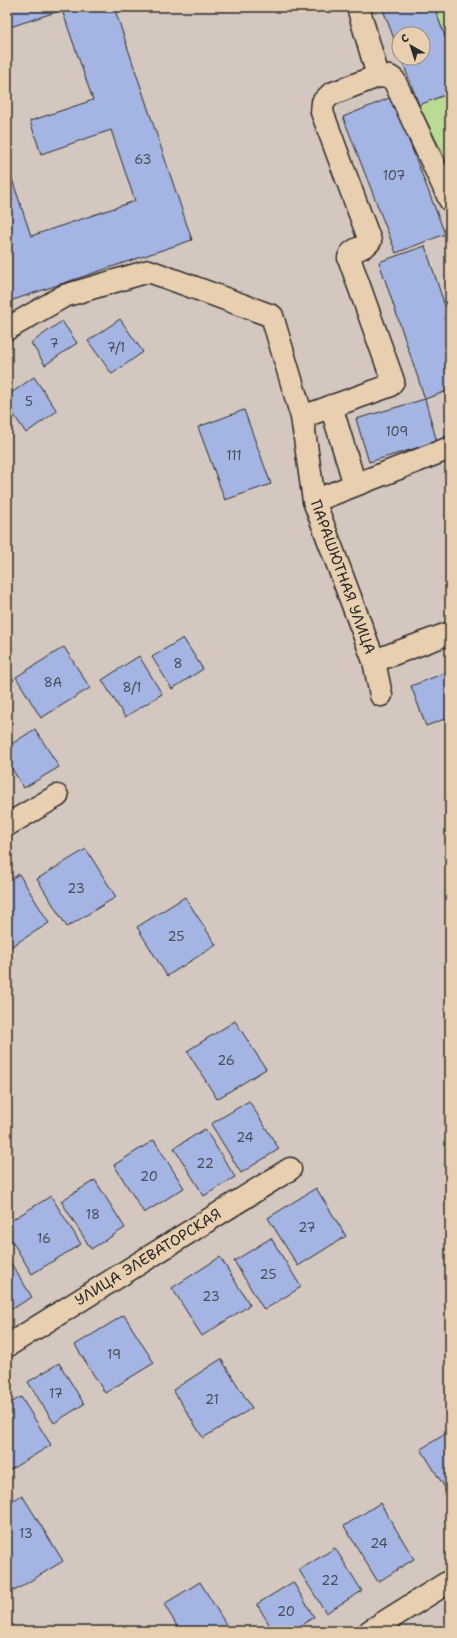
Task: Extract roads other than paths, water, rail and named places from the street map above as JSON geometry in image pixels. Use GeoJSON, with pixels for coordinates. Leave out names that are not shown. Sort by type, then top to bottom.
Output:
{"type":"FeatureCollection","features":[{"type":"Feature","properties":{"kind":"street"},"geometry":{"type":"LineString","coordinates":[[358,7],[378,76]]}},
{"type":"Feature","properties":{"kind":"street"},"geometry":{"type":"LineString","coordinates":[[302,417],[390,386],[393,381],[349,258],[354,250],[367,245],[370,241],[322,112],[323,102],[331,94],[378,76],[390,77],[394,80],[450,200]]}},
{"type":"Feature","properties":{"kind":"street","name":"ПАРАШЮТНАЯ УЛИЦА"},"geometry":{"type":"LineString","coordinates":[[7,329],[64,296],[150,271],[272,316],[302,417],[314,501],[374,661],[381,695]]}},
{"type":"Feature","properties":{"kind":"street"},"geometry":{"type":"LineString","coordinates":[[331,406],[355,486]]}},
{"type":"Feature","properties":{"kind":"street"},"geometry":{"type":"LineString","coordinates":[[314,501],[450,448]]}},
{"type":"Feature","properties":{"kind":"street"},"geometry":{"type":"LineString","coordinates":[[374,661],[450,633]]}},
{"type":"Feature","properties":{"kind":"street"},"geometry":{"type":"LineString","coordinates":[[7,825],[57,796]]}},
{"type":"Feature","properties":{"kind":"street","name":"УЛИЦА ЭЛЕВАТОРСКАЯ"},"geometry":{"type":"LineString","coordinates":[[7,1346],[290,1169]]}},
{"type":"Feature","properties":{"kind":"street"},"geometry":{"type":"LineString","coordinates":[[370,1631],[450,1581]]}}]}
